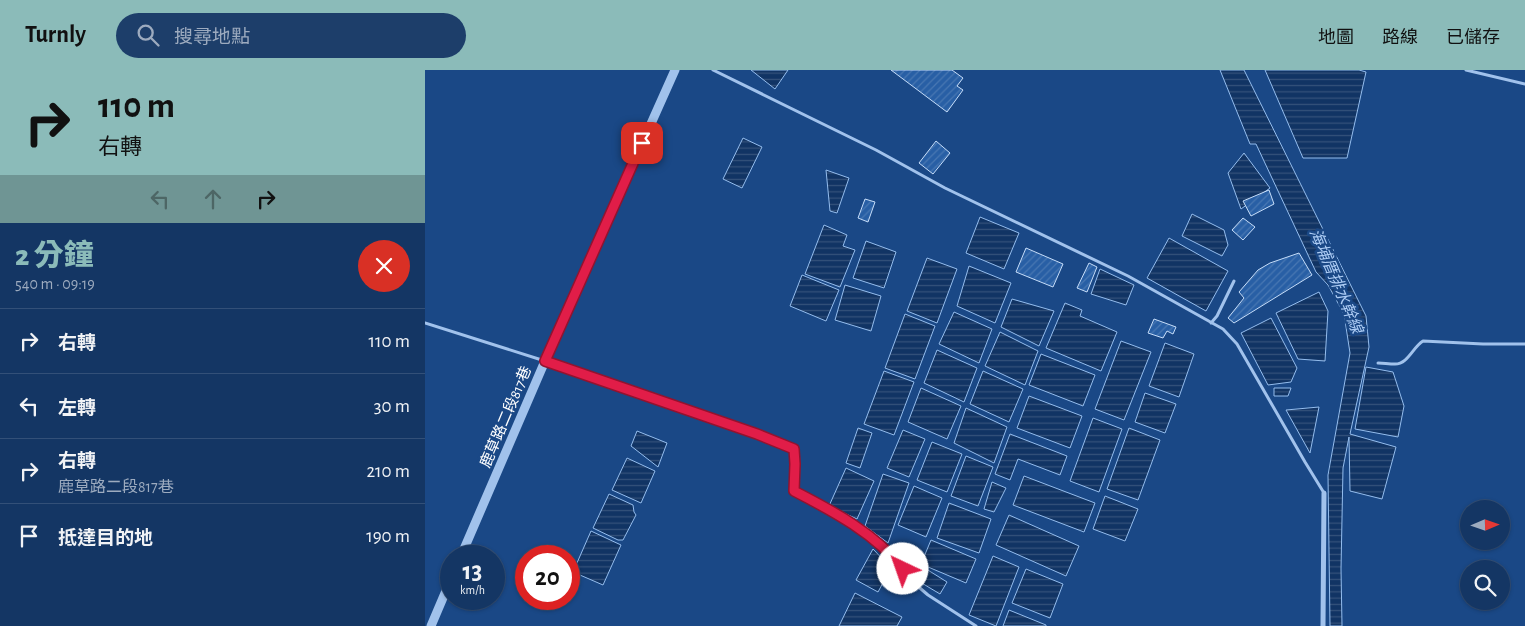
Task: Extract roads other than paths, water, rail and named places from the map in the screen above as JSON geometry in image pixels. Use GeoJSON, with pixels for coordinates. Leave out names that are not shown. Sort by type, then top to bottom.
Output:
{"type":"FeatureCollection","features":[{"type":"Feature","properties":{"kind":"street","name":"鹿草路二段817巷"},"geometry":{"type":"LineString","coordinates":[[466,545],[545,361],[675,70]]}},
{"type":"Feature","properties":{"kind":"street"},"geometry":{"type":"LineString","coordinates":[[1323,626],[1324,493]]}},
{"type":"Feature","properties":{"kind":"street"},"geometry":{"type":"LineString","coordinates":[[431,626],[440,604]]}},
{"type":"Feature","properties":{"kind":"lane"},"geometry":{"type":"LineString","coordinates":[[713,70],[876,150],[945,188],[1128,276],[1223,330],[1237,344],[1324,493]]}},
{"type":"Feature","properties":{"kind":"lane"},"geometry":{"type":"LineString","coordinates":[[1466,70],[1525,84]]}},
{"type":"Feature","properties":{"kind":"lane"},"geometry":{"type":"LineString","coordinates":[[1211,323],[1217,316],[1234,281]]}},
{"type":"Feature","properties":{"kind":"lane"},"geometry":{"type":"LineString","coordinates":[[425,323],[545,361],[747,430],[794,449],[794,491],[841,517],[868,535],[892,554],[914,583],[928,595],[976,626]]}},
{"type":"Feature","properties":{"kind":"lane"},"geometry":{"type":"LineString","coordinates":[[1378,363],[1397,364],[1405,360],[1417,344],[1423,341],[1525,344]]}},
{"type":"Feature","properties":{"kind":"water"},"geometry":{"type":"Polygon","coordinates":[[[751,70],[788,70],[775,89],[751,70]]]}},
{"type":"Feature","properties":{"kind":"water","name":"海埔厝排水幹線"},"geometry":{"type":"Polygon","coordinates":[[[1220,70],[1244,70],[1366,316],[1369,347],[1350,434],[1396,447],[1382,499],[1350,491],[1349,437],[1343,468],[1342,626],[1330,626],[1328,475],[1350,353],[1344,314],[1328,285],[1316,272],[1256,144],[1250,144],[1220,70]]]}},
{"type":"Feature","properties":{"kind":"water"},"geometry":{"type":"Polygon","coordinates":[[[1265,70],[1359,70],[1366,72],[1347,158],[1303,158],[1265,70]]]}},
{"type":"Feature","properties":{"kind":"water"},"geometry":{"type":"Polygon","coordinates":[[[743,138],[762,147],[742,188],[723,179],[743,138]]]}},
{"type":"Feature","properties":{"kind":"water"},"geometry":{"type":"Polygon","coordinates":[[[1244,153],[1270,188],[1241,209],[1228,173],[1244,153]]]}},
{"type":"Feature","properties":{"kind":"water"},"geometry":{"type":"Polygon","coordinates":[[[826,170],[849,178],[837,213],[830,211],[826,170]]]}},
{"type":"Feature","properties":{"kind":"water"},"geometry":{"type":"Polygon","coordinates":[[[1192,214],[1224,230],[1228,245],[1222,256],[1182,236],[1192,214]]]}},
{"type":"Feature","properties":{"kind":"water"},"geometry":{"type":"Polygon","coordinates":[[[980,217],[1019,233],[1004,269],[966,253],[980,217]]]}},
{"type":"Feature","properties":{"kind":"water"},"geometry":{"type":"Polygon","coordinates":[[[824,225],[847,235],[843,246],[855,250],[840,287],[805,274],[824,225]]]}},
{"type":"Feature","properties":{"kind":"water"},"geometry":{"type":"Polygon","coordinates":[[[1169,238],[1228,271],[1206,311],[1147,278],[1169,238]]]}},
{"type":"Feature","properties":{"kind":"water"},"geometry":{"type":"Polygon","coordinates":[[[866,241],[896,252],[884,288],[853,278],[866,241]]]}},
{"type":"Feature","properties":{"kind":"water"},"geometry":{"type":"Polygon","coordinates":[[[927,258],[957,269],[937,323],[907,311],[927,258]]]}},
{"type":"Feature","properties":{"kind":"water"},"geometry":{"type":"Polygon","coordinates":[[[969,266],[1011,283],[995,323],[957,306],[969,266]]]}},
{"type":"Feature","properties":{"kind":"water"},"geometry":{"type":"Polygon","coordinates":[[[1100,269],[1134,285],[1126,305],[1091,294],[1100,269]]]}},
{"type":"Feature","properties":{"kind":"water"},"geometry":{"type":"Polygon","coordinates":[[[802,275],[839,290],[826,321],[790,306],[802,275]]]}},
{"type":"Feature","properties":{"kind":"water"},"geometry":{"type":"Polygon","coordinates":[[[845,285],[881,296],[871,331],[835,320],[845,285]]]}},
{"type":"Feature","properties":{"kind":"water"},"geometry":{"type":"Polygon","coordinates":[[[1319,292],[1328,311],[1325,361],[1298,359],[1276,313],[1319,292]]]}},
{"type":"Feature","properties":{"kind":"water"},"geometry":{"type":"Polygon","coordinates":[[[1012,299],[1054,311],[1039,346],[1001,327],[1012,299]]]}},
{"type":"Feature","properties":{"kind":"water"},"geometry":{"type":"Polygon","coordinates":[[[1065,303],[1082,310],[1080,316],[1117,332],[1101,371],[1046,348],[1065,303]]]}},
{"type":"Feature","properties":{"kind":"water"},"geometry":{"type":"Polygon","coordinates":[[[954,312],[992,329],[979,363],[939,344],[954,312]]]}},
{"type":"Feature","properties":{"kind":"water"},"geometry":{"type":"Polygon","coordinates":[[[905,314],[935,326],[915,379],[885,368],[905,314]]]}},
{"type":"Feature","properties":{"kind":"water"},"geometry":{"type":"Polygon","coordinates":[[[1271,318],[1297,368],[1291,382],[1268,385],[1241,333],[1271,318]]]}},
{"type":"Feature","properties":{"kind":"water"},"geometry":{"type":"Polygon","coordinates":[[[1000,332],[1038,351],[1025,385],[985,366],[1000,332]]]}},
{"type":"Feature","properties":{"kind":"water"},"geometry":{"type":"Polygon","coordinates":[[[1121,341],[1151,352],[1124,420],[1095,409],[1121,341]]]}},
{"type":"Feature","properties":{"kind":"water"},"geometry":{"type":"Polygon","coordinates":[[[1165,343],[1194,354],[1179,397],[1149,386],[1165,343]]]}},
{"type":"Feature","properties":{"kind":"water"},"geometry":{"type":"Polygon","coordinates":[[[937,350],[977,368],[964,402],[924,383],[937,350]]]}},
{"type":"Feature","properties":{"kind":"water"},"geometry":{"type":"Polygon","coordinates":[[[1041,354],[1095,375],[1083,406],[1029,385],[1041,354]]]}},
{"type":"Feature","properties":{"kind":"water"},"geometry":{"type":"Polygon","coordinates":[[[1366,367],[1393,372],[1404,406],[1398,437],[1355,429],[1366,367]]]}},
{"type":"Feature","properties":{"kind":"water"},"geometry":{"type":"Polygon","coordinates":[[[884,371],[914,382],[894,435],[864,424],[884,371]]]}},
{"type":"Feature","properties":{"kind":"water"},"geometry":{"type":"Polygon","coordinates":[[[983,371],[1023,389],[1009,422],[970,404],[983,371]]]}},
{"type":"Feature","properties":{"kind":"water"},"geometry":{"type":"Polygon","coordinates":[[[921,388],[961,406],[947,439],[908,422],[921,388]]]}},
{"type":"Feature","properties":{"kind":"water"},"geometry":{"type":"Polygon","coordinates":[[[1274,388],[1291,388],[1288,396],[1274,396],[1274,388]]]}},
{"type":"Feature","properties":{"kind":"water"},"geometry":{"type":"Polygon","coordinates":[[[1145,393],[1176,404],[1165,433],[1135,422],[1145,393]]]}},
{"type":"Feature","properties":{"kind":"water"},"geometry":{"type":"Polygon","coordinates":[[[1029,396],[1082,416],[1070,448],[1017,428],[1029,396]]]}},
{"type":"Feature","properties":{"kind":"water"},"geometry":{"type":"Polygon","coordinates":[[[1319,407],[1310,453],[1286,410],[1319,407]]]}},
{"type":"Feature","properties":{"kind":"water"},"geometry":{"type":"Polygon","coordinates":[[[966,408],[1007,427],[994,463],[954,443],[966,408]]]}},
{"type":"Feature","properties":{"kind":"water"},"geometry":{"type":"Polygon","coordinates":[[[1093,418],[1122,429],[1099,492],[1070,481],[1093,418]]]}},
{"type":"Feature","properties":{"kind":"water"},"geometry":{"type":"Polygon","coordinates":[[[858,428],[872,433],[860,468],[846,463],[858,428]]]}},
{"type":"Feature","properties":{"kind":"water"},"geometry":{"type":"Polygon","coordinates":[[[1129,428],[1160,440],[1138,500],[1107,489],[1129,428]]]}},
{"type":"Feature","properties":{"kind":"water"},"geometry":{"type":"Polygon","coordinates":[[[903,430],[925,439],[909,477],[887,468],[903,430]]]}},
{"type":"Feature","properties":{"kind":"water"},"geometry":{"type":"Polygon","coordinates":[[[637,431],[667,443],[658,467],[631,446],[637,431]]]}},
{"type":"Feature","properties":{"kind":"water"},"geometry":{"type":"Polygon","coordinates":[[[1010,434],[1067,456],[1060,475],[1018,459],[1010,480],[995,474],[1010,434]]]}},
{"type":"Feature","properties":{"kind":"water"},"geometry":{"type":"Polygon","coordinates":[[[932,442],[962,454],[947,492],[917,480],[932,442]]]}},
{"type":"Feature","properties":{"kind":"water"},"geometry":{"type":"Polygon","coordinates":[[[966,456],[993,467],[978,506],[951,496],[966,456]]]}},
{"type":"Feature","properties":{"kind":"water"},"geometry":{"type":"Polygon","coordinates":[[[627,458],[655,471],[641,503],[612,490],[627,458]]]}},
{"type":"Feature","properties":{"kind":"water"},"geometry":{"type":"Polygon","coordinates":[[[846,468],[874,481],[857,519],[829,506],[846,468]]]}},
{"type":"Feature","properties":{"kind":"water"},"geometry":{"type":"Polygon","coordinates":[[[883,474],[909,483],[888,543],[865,526],[883,474]]]}},
{"type":"Feature","properties":{"kind":"water"},"geometry":{"type":"Polygon","coordinates":[[[1024,476],[1095,503],[1084,532],[1013,505],[1024,476]]]}},
{"type":"Feature","properties":{"kind":"water"},"geometry":{"type":"Polygon","coordinates":[[[992,482],[1006,488],[994,512],[984,509],[992,482]]]}},
{"type":"Feature","properties":{"kind":"water"},"geometry":{"type":"Polygon","coordinates":[[[914,486],[942,498],[926,537],[898,525],[914,486]]]}},
{"type":"Feature","properties":{"kind":"water"},"geometry":{"type":"Polygon","coordinates":[[[609,494],[633,505],[636,515],[623,540],[618,540],[593,528],[609,494]]]}},
{"type":"Feature","properties":{"kind":"water"},"geometry":{"type":"Polygon","coordinates":[[[1105,496],[1138,509],[1125,541],[1093,529],[1105,496]]]}},
{"type":"Feature","properties":{"kind":"water"},"geometry":{"type":"Polygon","coordinates":[[[949,503],[991,519],[979,553],[937,538],[949,503]]]}},
{"type":"Feature","properties":{"kind":"water"},"geometry":{"type":"Polygon","coordinates":[[[1009,515],[1079,546],[1066,576],[996,545],[1009,515]]]}},
{"type":"Feature","properties":{"kind":"water"},"geometry":{"type":"Polygon","coordinates":[[[591,531],[621,545],[603,585],[580,575],[580,556],[591,531]]]}},
{"type":"Feature","properties":{"kind":"water"},"geometry":{"type":"Polygon","coordinates":[[[931,540],[976,559],[966,583],[921,564],[931,540]]]}},
{"type":"Feature","properties":{"kind":"water"},"geometry":{"type":"Polygon","coordinates":[[[873,549],[891,568],[878,592],[856,580],[873,549]]]}},
{"type":"Feature","properties":{"kind":"water"},"geometry":{"type":"Polygon","coordinates":[[[993,556],[1019,567],[996,626],[969,615],[993,556]]]}},
{"type":"Feature","properties":{"kind":"water"},"geometry":{"type":"Polygon","coordinates":[[[923,567],[947,582],[940,594],[915,579],[923,567]]]}},
{"type":"Feature","properties":{"kind":"water"},"geometry":{"type":"Polygon","coordinates":[[[1026,569],[1063,584],[1050,618],[1012,603],[1026,569]]]}},
{"type":"Feature","properties":{"kind":"water"},"geometry":{"type":"Polygon","coordinates":[[[855,593],[902,617],[897,626],[839,626],[855,593]]]}},
{"type":"Feature","properties":{"kind":"water"},"geometry":{"type":"Polygon","coordinates":[[[1009,610],[1046,625],[1046,626],[1003,626],[1009,610]]]}}]}
